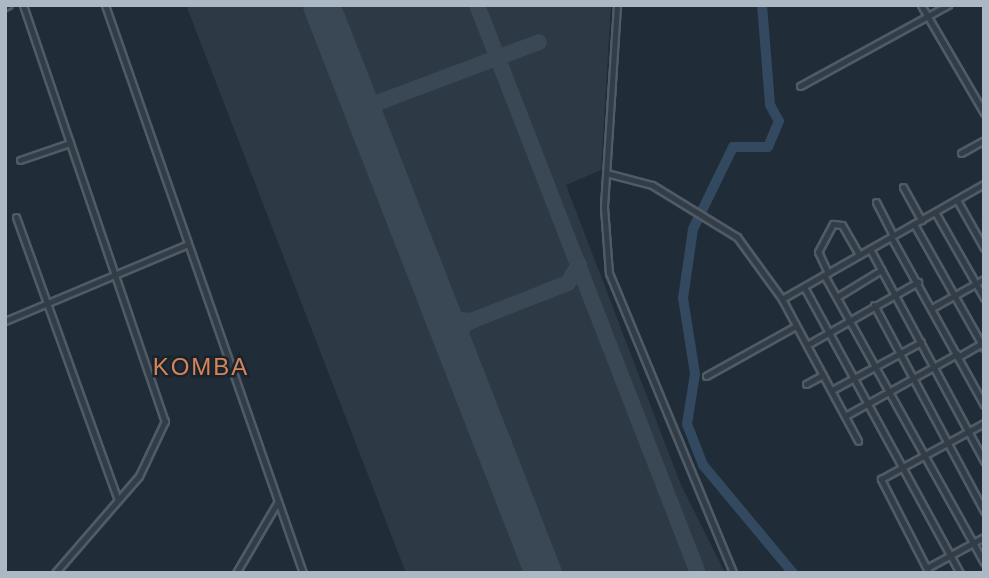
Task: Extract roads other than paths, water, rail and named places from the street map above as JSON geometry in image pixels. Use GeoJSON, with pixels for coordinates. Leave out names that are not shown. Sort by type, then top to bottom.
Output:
{"type":"FeatureCollection","features":[{"type":"Feature","properties":{"kind":"street"},"geometry":{"type":"LineString","coordinates":[[23,5],[165,421],[158,444],[118,500],[55,573]]}},
{"type":"Feature","properties":{"kind":"street"},"geometry":{"type":"LineString","coordinates":[[105,5],[186,246],[303,573]]}},
{"type":"Feature","properties":{"kind":"street"},"geometry":{"type":"LineString","coordinates":[[617,5],[604,226],[612,288],[733,573]]}},
{"type":"Feature","properties":{"kind":"street"},"geometry":{"type":"LineString","coordinates":[[921,5],[984,113]]}},
{"type":"Feature","properties":{"kind":"street"},"geometry":{"type":"LineString","coordinates":[[800,86],[948,5]]}},
{"type":"Feature","properties":{"kind":"street"},"geometry":{"type":"LineString","coordinates":[[961,153],[984,140]]}},
{"type":"Feature","properties":{"kind":"street"},"geometry":{"type":"LineString","coordinates":[[20,160],[70,143]]}},
{"type":"Feature","properties":{"kind":"street"},"geometry":{"type":"LineString","coordinates":[[606,173],[642,181],[737,237],[782,299],[858,441]]}},
{"type":"Feature","properties":{"kind":"street"},"geometry":{"type":"LineString","coordinates":[[782,299],[981,186],[984,195]]}},
{"type":"Feature","properties":{"kind":"street"},"geometry":{"type":"LineString","coordinates":[[904,187],[921,220]]}},
{"type":"Feature","properties":{"kind":"street"},"geometry":{"type":"LineString","coordinates":[[957,200],[984,248]]}},
{"type":"Feature","properties":{"kind":"street"},"geometry":{"type":"LineString","coordinates":[[876,202],[984,405]]}},
{"type":"Feature","properties":{"kind":"street"},"geometry":{"type":"LineString","coordinates":[[935,212],[984,298]]}},
{"type":"Feature","properties":{"kind":"street"},"geometry":{"type":"LineString","coordinates":[[16,217],[50,302],[96,451],[118,500]]}},
{"type":"Feature","properties":{"kind":"street"},"geometry":{"type":"LineString","coordinates":[[859,255],[842,225],[833,224],[818,254],[837,297],[984,563]]}},
{"type":"Feature","properties":{"kind":"street"},"geometry":{"type":"LineString","coordinates":[[846,415],[957,355],[983,345],[914,224]]}},
{"type":"Feature","properties":{"kind":"street"},"geometry":{"type":"LineString","coordinates":[[5,321],[186,246]]}},
{"type":"Feature","properties":{"kind":"street"},"geometry":{"type":"LineString","coordinates":[[870,249],[984,461]]}},
{"type":"Feature","properties":{"kind":"street"},"geometry":{"type":"LineString","coordinates":[[837,297],[881,270]]}},
{"type":"Feature","properties":{"kind":"street"},"geometry":{"type":"LineString","coordinates":[[932,308],[984,279]]}},
{"type":"Feature","properties":{"kind":"street"},"geometry":{"type":"LineString","coordinates":[[807,345],[918,282]]}},
{"type":"Feature","properties":{"kind":"street"},"geometry":{"type":"LineString","coordinates":[[804,287],[960,573]]}},
{"type":"Feature","properties":{"kind":"street"},"geometry":{"type":"LineString","coordinates":[[874,305],[984,511]]}},
{"type":"Feature","properties":{"kind":"street"},"geometry":{"type":"LineString","coordinates":[[706,376],[796,326]]}},
{"type":"Feature","properties":{"kind":"street"},"geometry":{"type":"LineString","coordinates":[[832,390],[921,342]]}},
{"type":"Feature","properties":{"kind":"street"},"geometry":{"type":"LineString","coordinates":[[806,384],[824,375]]}},
{"type":"Feature","properties":{"kind":"street"},"geometry":{"type":"LineString","coordinates":[[984,423],[880,481],[928,570],[984,537]]}},
{"type":"Feature","properties":{"kind":"street"},"geometry":{"type":"LineString","coordinates":[[236,573],[277,503]]}},
{"type":"Feature","properties":{"kind":"waterway"},"geometry":{"type":"LineString","coordinates":[[762,5],[770,105],[779,121],[768,147],[733,147],[693,229],[683,298],[695,374],[687,424],[703,465],[793,573]]}},
{"type":"Feature","properties":{"kind":"district","name":"KOMBA"},"geometry":{"type":"Point","coordinates":[201,367]}}]}
